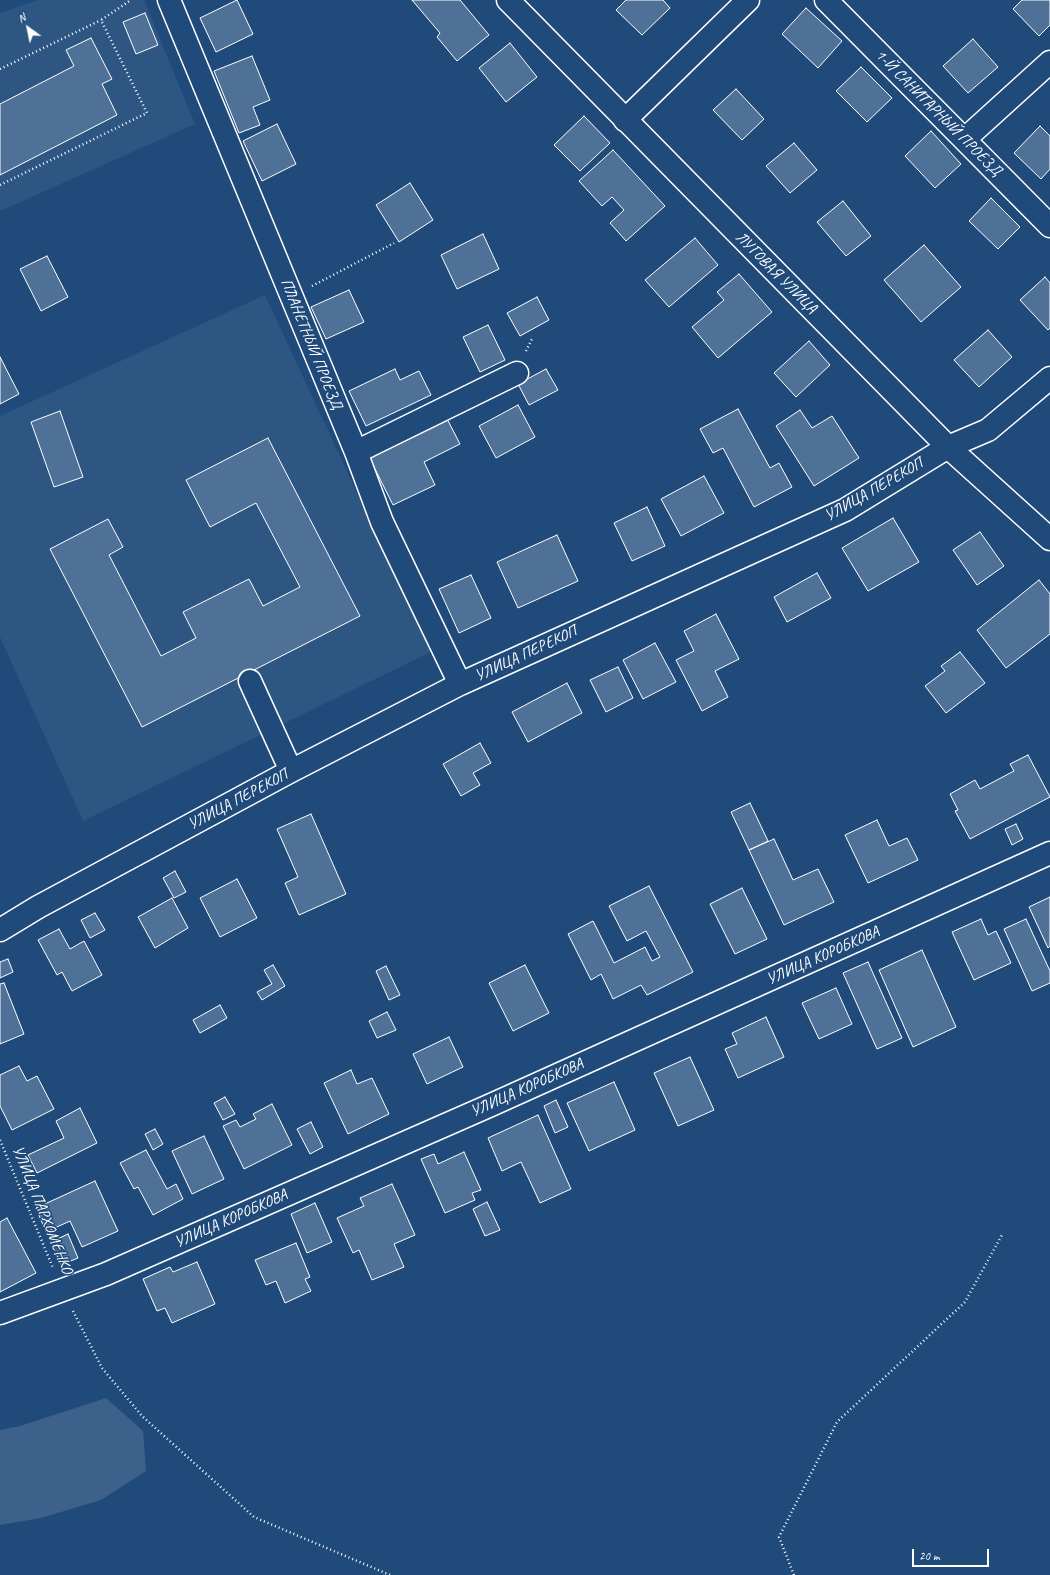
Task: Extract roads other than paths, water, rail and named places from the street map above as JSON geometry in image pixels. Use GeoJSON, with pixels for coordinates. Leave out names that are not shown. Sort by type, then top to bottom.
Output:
{"type":"FeatureCollection","features":[{"type":"Feature","properties":{"kind":"street","name":"ПЛАНЕТНЫЙ ПРОЕЗД"},"geometry":{"type":"LineString","coordinates":[[169,0],[356,452],[382,522],[460,684]]}},
{"type":"Feature","properties":{"kind":"street","name":"ЛУГОВАЯ УЛИЦА"},"geometry":{"type":"LineString","coordinates":[[508,0],[948,447],[1050,539]]}},
{"type":"Feature","properties":{"kind":"street"},"geometry":{"type":"LineString","coordinates":[[625,120],[748,0]]}},
{"type":"Feature","properties":{"kind":"street","name":"1-Й САНИТАРНЫЙ ПРОЕЗД"},"geometry":{"type":"LineString","coordinates":[[826,0],[1050,226]]}},
{"type":"Feature","properties":{"kind":"street"},"geometry":{"type":"LineString","coordinates":[[965,139],[1050,62]]}},
{"type":"Feature","properties":{"kind":"street"},"geometry":{"type":"LineString","coordinates":[[356,452],[517,373]]}},
{"type":"Feature","properties":{"kind":"street","name":"УЛИЦА ПЕРЕКОП"},"geometry":{"type":"LineString","coordinates":[[0,930],[38,907],[291,771],[460,684],[845,510],[948,447],[988,430],[1050,378]]}},
{"type":"Feature","properties":{"kind":"street"},"geometry":{"type":"LineString","coordinates":[[250,681],[291,771]]}},
{"type":"Feature","properties":{"kind":"street","name":"УЛИЦА КОРОБКОВА"},"geometry":{"type":"LineString","coordinates":[[0,1313],[106,1274],[492,1105],[1050,853]]}}]}
